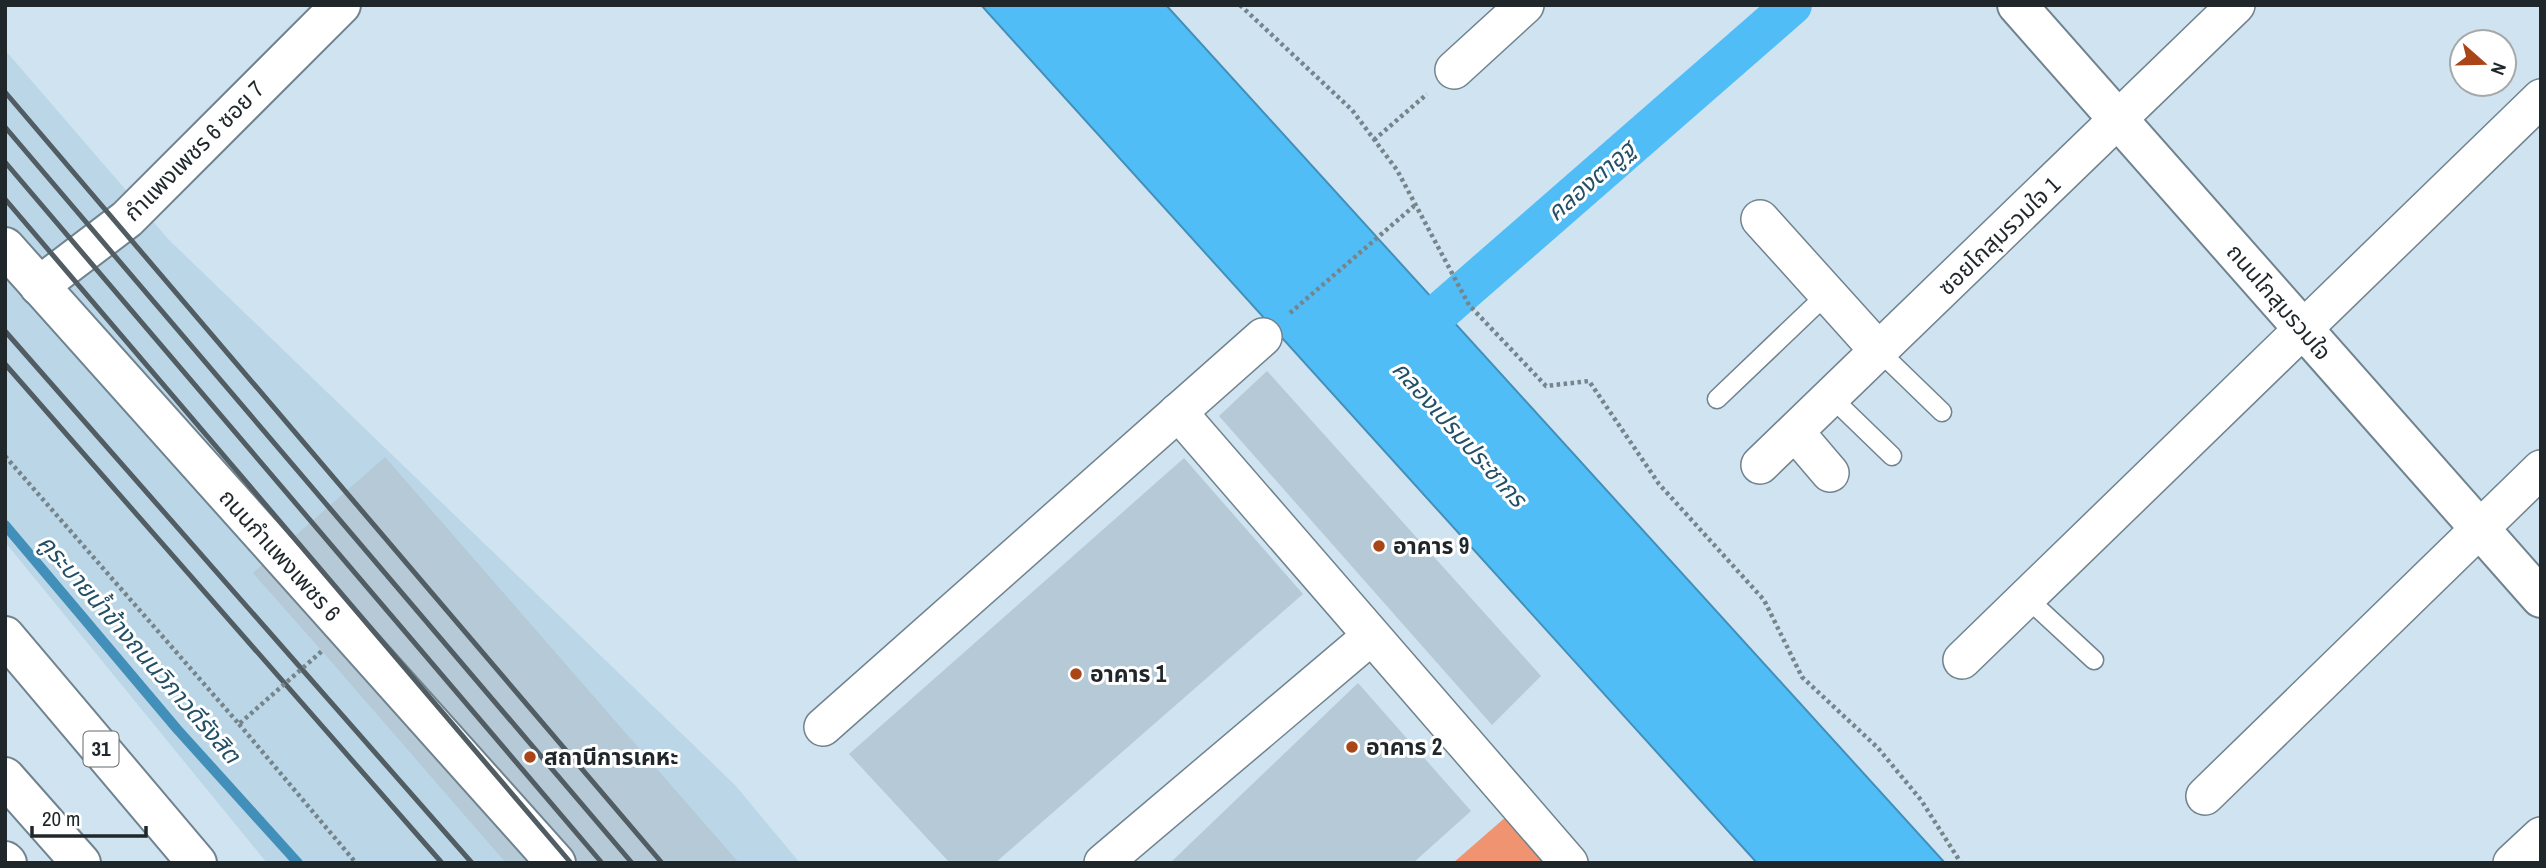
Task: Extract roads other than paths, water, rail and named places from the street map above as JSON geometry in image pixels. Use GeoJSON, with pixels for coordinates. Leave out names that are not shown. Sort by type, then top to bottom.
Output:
{"type":"FeatureCollection","features":[{"type":"Feature","properties":{"kind":"main road","name":"กำแพงเพชร 6 ซอย 7"},"geometry":{"type":"LineString","coordinates":[[39,286],[127,219],[341,5]]}},
{"type":"Feature","properties":{"kind":"main road","name":"ถนนโกสุมรวมใจ"},"geometry":{"type":"LineString","coordinates":[[2017,5],[2541,598]]}},
{"type":"Feature","properties":{"kind":"main road","name":"ถนนกำแพงเพชร 6"},"geometry":{"type":"LineString","coordinates":[[5,247],[555,863]]}},
{"type":"Feature","properties":{"kind":"main road","name":"31"},"geometry":{"type":"LineString","coordinates":[[5,636],[197,863]]}},
{"type":"Feature","properties":{"kind":"main road"},"geometry":{"type":"LineString","coordinates":[[5,777],[81,863]]}},
{"type":"Feature","properties":{"kind":"street"},"geometry":{"type":"LineString","coordinates":[[1454,70],[1525,5]]}},
{"type":"Feature","properties":{"kind":"street","name":"ซอยโกสุมรวมใจ 1"},"geometry":{"type":"LineString","coordinates":[[1760,465],[2236,5]]}},
{"type":"Feature","properties":{"kind":"street"},"geometry":{"type":"LineString","coordinates":[[1962,660],[2304,331],[2541,98]]}},
{"type":"Feature","properties":{"kind":"street"},"geometry":{"type":"LineString","coordinates":[[1760,219],[1879,351]]}},
{"type":"Feature","properties":{"kind":"street"},"geometry":{"type":"LineString","coordinates":[[823,727],[1272,329]]}},
{"type":"Feature","properties":{"kind":"street"},"geometry":{"type":"LineString","coordinates":[[1178,412],[1370,637],[1569,863]]}},
{"type":"Feature","properties":{"kind":"street"},"geometry":{"type":"LineString","coordinates":[[1795,432],[1830,473]]}},
{"type":"Feature","properties":{"kind":"street"},"geometry":{"type":"LineString","coordinates":[[2205,796],[2541,469]]}},
{"type":"Feature","properties":{"kind":"street"},"geometry":{"type":"LineString","coordinates":[[1102,863],[1370,637]]}},
{"type":"Feature","properties":{"kind":"street"},"geometry":{"type":"LineString","coordinates":[[2512,863],[2541,836]]}},
{"type":"Feature","properties":{"kind":"lane"},"geometry":{"type":"LineString","coordinates":[[1717,399],[1827,294]]}},
{"type":"Feature","properties":{"kind":"lane"},"geometry":{"type":"LineString","coordinates":[[1879,351],[1942,412]]}},
{"type":"Feature","properties":{"kind":"lane"},"geometry":{"type":"LineString","coordinates":[[1831,397],[1892,456]]}},
{"type":"Feature","properties":{"kind":"lane"},"geometry":{"type":"LineString","coordinates":[[2027,598],[2094,660]]}},
{"type":"Feature","properties":{"kind":"water","name":"คลองเปรมประชากร"},"geometry":{"type":"Polygon","coordinates":[[[981,5],[1166,5],[1945,863],[1757,863],[981,5]]]}},
{"type":"Feature","properties":{"kind":"waterway","name":"คลองตาอูฐ"},"geometry":{"type":"LineString","coordinates":[[1401,346],[1792,5]]}},
{"type":"Feature","properties":{"kind":"waterway","name":"คูระบายน้ำข้างถนนวิภาวดีรังสิต"},"geometry":{"type":"LineString","coordinates":[[5,525],[177,729],[298,863]]}},
{"type":"Feature","properties":{"kind":"railway"},"geometry":{"type":"LineString","coordinates":[[5,92],[662,863]]}},
{"type":"Feature","properties":{"kind":"railway"},"geometry":{"type":"LineString","coordinates":[[5,127],[632,863]]}},
{"type":"Feature","properties":{"kind":"railway"},"geometry":{"type":"LineString","coordinates":[[5,162],[602,863]]}},
{"type":"Feature","properties":{"kind":"railway"},"geometry":{"type":"LineString","coordinates":[[5,199],[571,863]]}},
{"type":"Feature","properties":{"kind":"railway"},"geometry":{"type":"LineString","coordinates":[[5,331],[472,863]]}},
{"type":"Feature","properties":{"kind":"railway"},"geometry":{"type":"LineString","coordinates":[[5,364],[442,863]]}},
{"type":"Feature","properties":{"kind":"place","name":"อาคาร 9"},"geometry":{"type":"Point","coordinates":[1379,546]}},
{"type":"Feature","properties":{"kind":"place","name":"อาคาร 1"},"geometry":{"type":"Point","coordinates":[1076,674]}},
{"type":"Feature","properties":{"kind":"place","name":"อาคาร 2"},"geometry":{"type":"Point","coordinates":[1352,747]}},
{"type":"Feature","properties":{"kind":"place","name":"สถานีการเคหะ"},"geometry":{"type":"Point","coordinates":[530,757]}}]}
